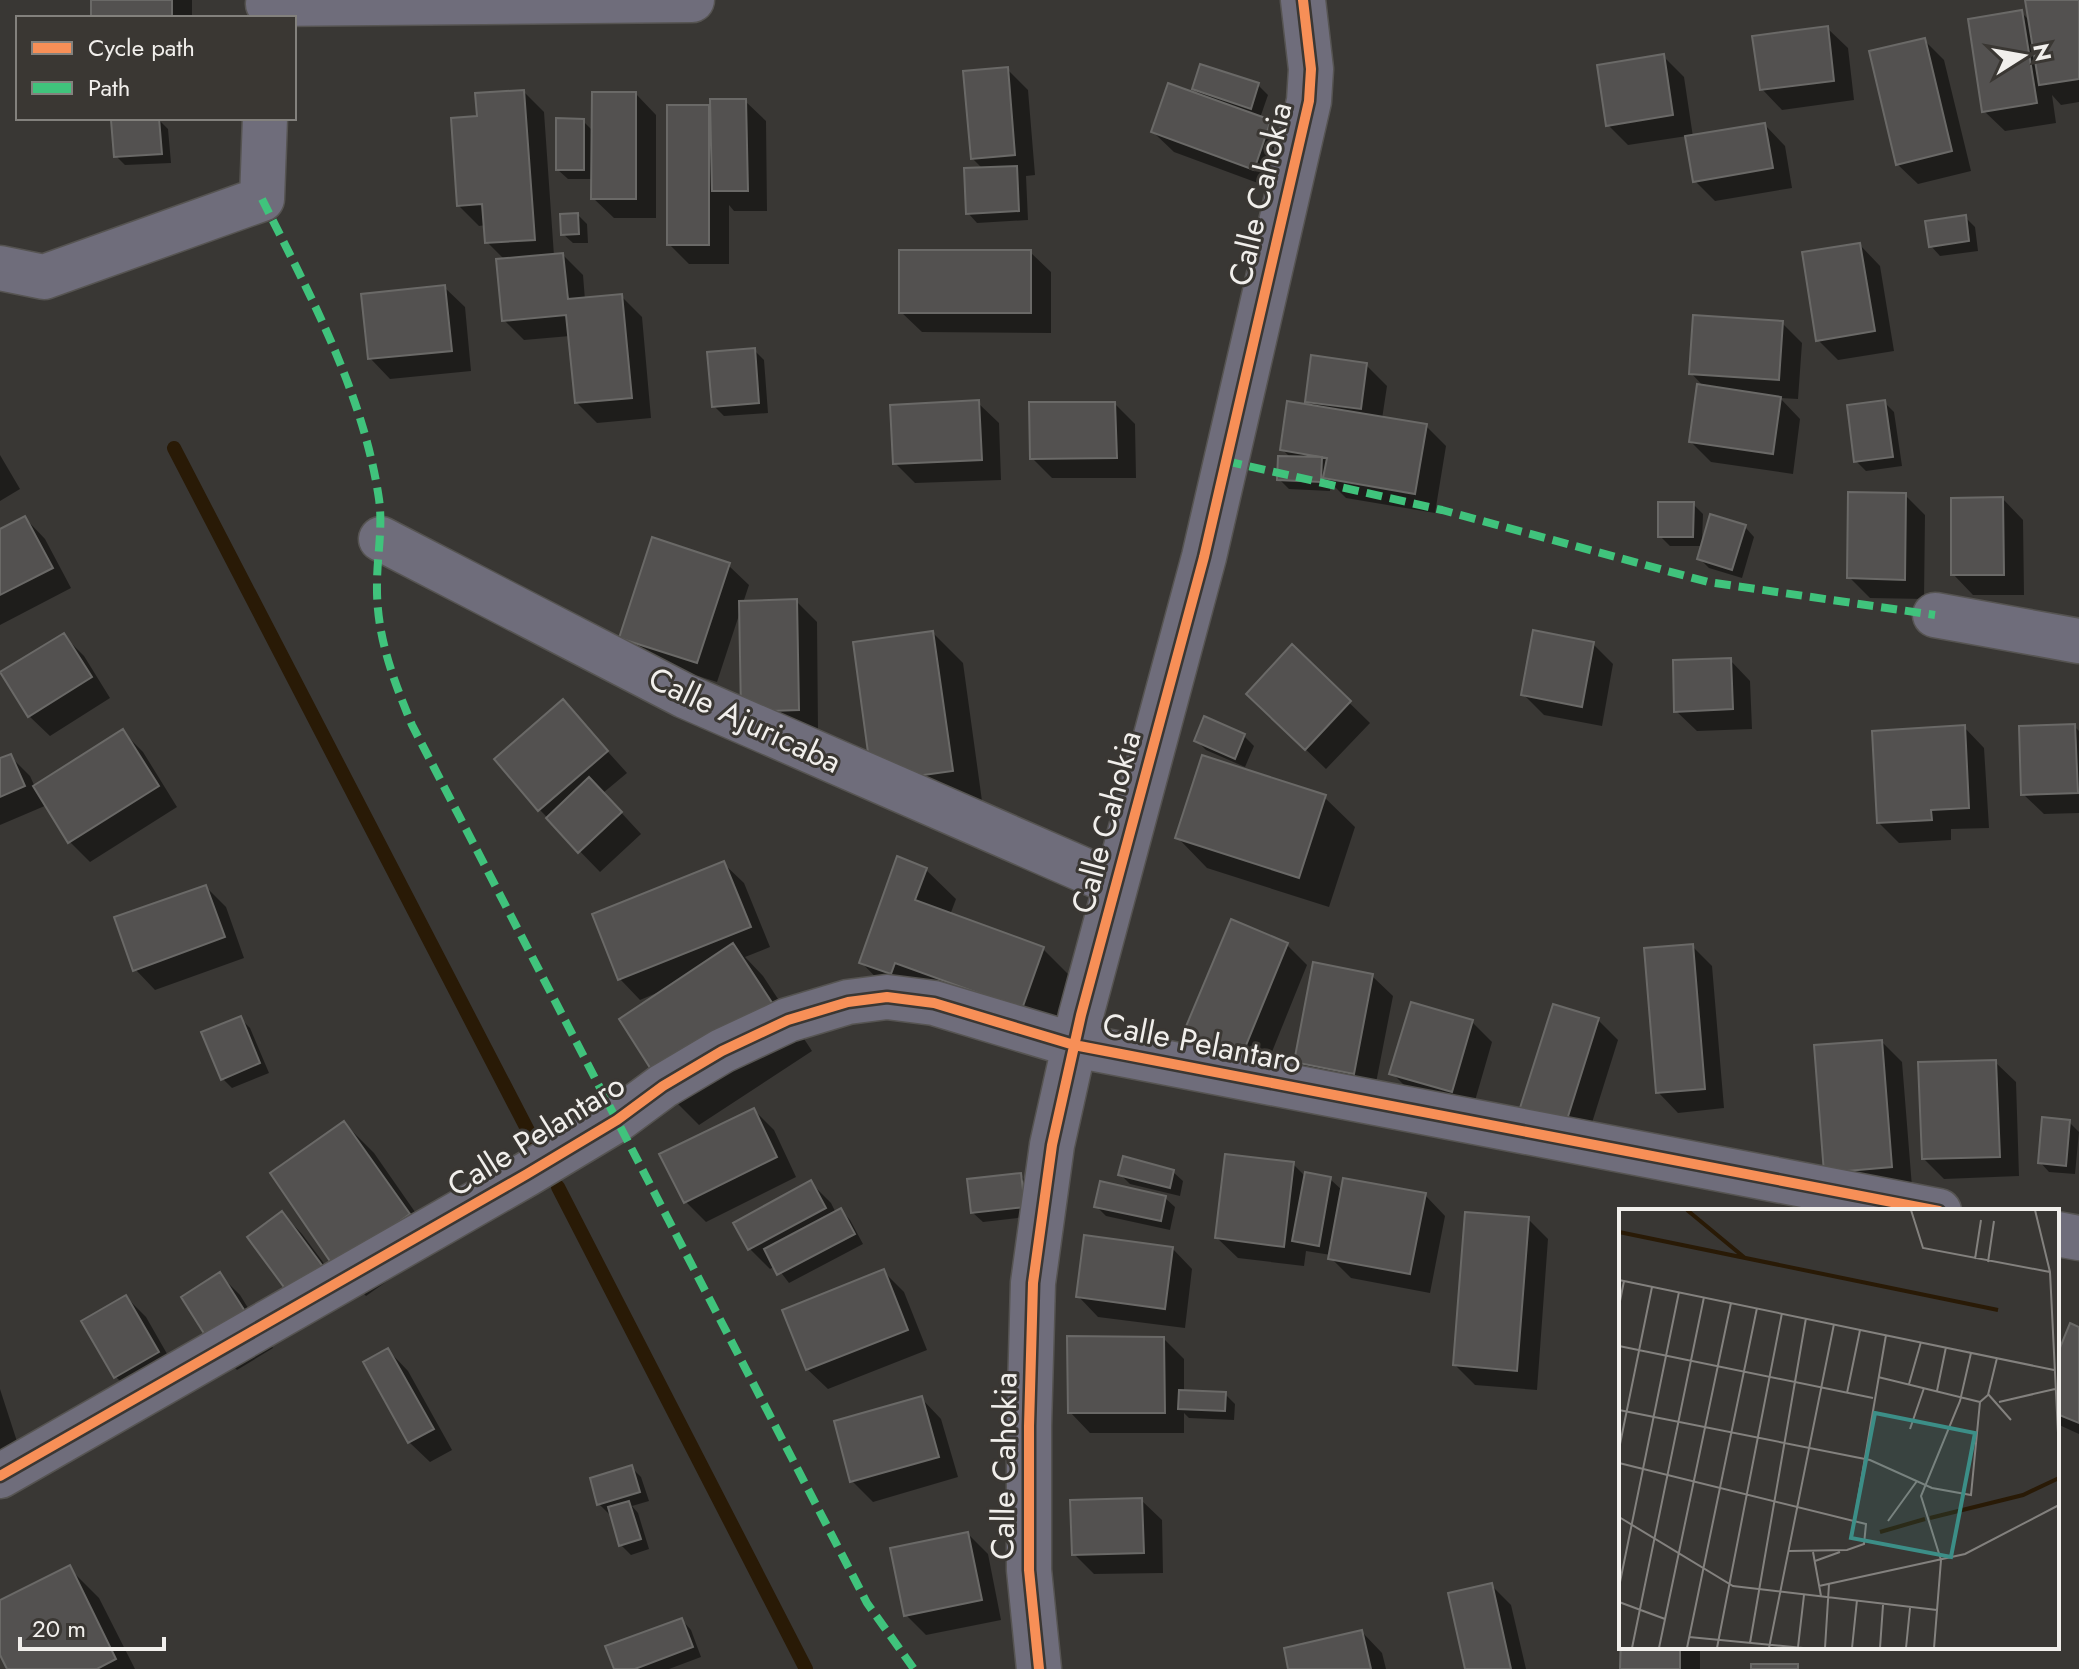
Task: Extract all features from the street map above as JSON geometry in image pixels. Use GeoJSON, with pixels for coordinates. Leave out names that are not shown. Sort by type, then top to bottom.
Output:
{"type":"FeatureCollection","features":[{"type":"Feature","properties":{"kind":"street"},"geometry":{"type":"LineString","coordinates":[[268,7],[692,0]]}},
{"type":"Feature","properties":{"kind":"street","name":"Calle Cahokia"},"geometry":{"type":"LineString","coordinates":[[1039,1669],[1029,1570],[1033,1283],[1052,1145],[1074,1045],[1204,557],[1309,101],[1311,69],[1303,0]]}},
{"type":"Feature","properties":{"kind":"street"},"geometry":{"type":"LineString","coordinates":[[0,268],[44,277],[262,199],[265,120]]}},
{"type":"Feature","properties":{"kind":"street","name":"Calle Ajuricaba"},"geometry":{"type":"LineString","coordinates":[[381,539],[685,696],[1116,884]]}},
{"type":"Feature","properties":{"kind":"street"},"geometry":{"type":"LineString","coordinates":[[1935,615],[2079,641]]}},
{"type":"Feature","properties":{"kind":"street","name":"Calle Pelantaro"},"geometry":{"type":"LineString","coordinates":[[0,1476],[527,1174],[722,1051],[788,1020],[848,1002],[887,997],[934,1003],[1074,1045],[1929,1209]]}},
{"type":"Feature","properties":{"kind":"street"},"geometry":{"type":"LineString","coordinates":[[2059,1234],[2079,1238]]}},
{"type":"Feature","properties":{"kind":"building"},"geometry":{"type":"Polygon","coordinates":[[[91,0],[172,0],[172,16],[91,16],[91,0]]]}},
{"type":"Feature","properties":{"kind":"building"},"geometry":{"type":"Polygon","coordinates":[[[2025,0],[2079,0],[2079,79],[2039,85],[2025,0]]]}},
{"type":"Feature","properties":{"kind":"building"},"geometry":{"type":"Polygon","coordinates":[[[2022,10],[2037,103],[1982,112],[1968,19],[2022,10]]]}},
{"type":"Feature","properties":{"kind":"building"},"geometry":{"type":"Polygon","coordinates":[[[1828,26],[1834,81],[1760,90],[1752,36],[1828,26]]]}},
{"type":"Feature","properties":{"kind":"building"},"geometry":{"type":"Polygon","coordinates":[[[1925,38],[1952,151],[1896,165],[1869,51],[1925,38]]]}},
{"type":"Feature","properties":{"kind":"building"},"geometry":{"type":"Polygon","coordinates":[[[1664,54],[1673,115],[1606,126],[1597,65],[1664,54]]]}},
{"type":"Feature","properties":{"kind":"building"},"geometry":{"type":"Polygon","coordinates":[[[1200,64],[1259,83],[1251,109],[1192,89],[1200,64]]]}},
{"type":"Feature","properties":{"kind":"building"},"geometry":{"type":"Polygon","coordinates":[[[1008,67],[1015,155],[971,159],[963,71],[1008,67]]]}},
{"type":"Feature","properties":{"kind":"building"},"geometry":{"type":"Polygon","coordinates":[[[1168,83],[1271,120],[1254,170],[1151,132],[1168,83]]]}},
{"type":"Feature","properties":{"kind":"building"},"geometry":{"type":"Polygon","coordinates":[[[524,90],[535,240],[485,243],[482,204],[457,206],[451,118],[477,116],[475,93],[524,90]]]}},
{"type":"Feature","properties":{"kind":"building"},"geometry":{"type":"Polygon","coordinates":[[[592,92],[636,92],[636,199],[591,199],[592,92]]]}},
{"type":"Feature","properties":{"kind":"building"},"geometry":{"type":"Polygon","coordinates":[[[710,99],[746,99],[748,191],[712,191],[710,99]]]}},
{"type":"Feature","properties":{"kind":"building"},"geometry":{"type":"Polygon","coordinates":[[[667,105],[709,105],[709,245],[667,245],[667,105]]]}},
{"type":"Feature","properties":{"kind":"building"},"geometry":{"type":"Polygon","coordinates":[[[556,118],[584,119],[584,170],[556,170],[556,118]]]}},
{"type":"Feature","properties":{"kind":"building"},"geometry":{"type":"Polygon","coordinates":[[[111,120],[159,120],[162,154],[114,157],[111,120]]]}},
{"type":"Feature","properties":{"kind":"building"},"geometry":{"type":"Polygon","coordinates":[[[1765,123],[1773,168],[1693,182],[1685,136],[1765,123]]]}},
{"type":"Feature","properties":{"kind":"building"},"geometry":{"type":"Polygon","coordinates":[[[1017,166],[1019,211],[966,214],[964,168],[1017,166]]]}},
{"type":"Feature","properties":{"kind":"building"},"geometry":{"type":"Polygon","coordinates":[[[578,213],[579,234],[561,235],[560,214],[578,213]]]}},
{"type":"Feature","properties":{"kind":"building"},"geometry":{"type":"Polygon","coordinates":[[[1966,215],[1969,241],[1929,247],[1925,221],[1966,215]]]}},
{"type":"Feature","properties":{"kind":"building"},"geometry":{"type":"Polygon","coordinates":[[[1860,243],[1875,331],[1816,341],[1802,252],[1860,243]]]}},
{"type":"Feature","properties":{"kind":"building"},"geometry":{"type":"Polygon","coordinates":[[[899,250],[1031,250],[1031,313],[899,313],[899,250]]]}},
{"type":"Feature","properties":{"kind":"building"},"geometry":{"type":"Polygon","coordinates":[[[563,253],[568,299],[622,294],[632,398],[575,403],[566,315],[502,321],[496,259],[563,253]]]}},
{"type":"Feature","properties":{"kind":"building"},"geometry":{"type":"Polygon","coordinates":[[[445,285],[452,351],[368,359],[361,294],[445,285]]]}},
{"type":"Feature","properties":{"kind":"building"},"geometry":{"type":"Polygon","coordinates":[[[1693,315],[1783,321],[1779,380],[1689,374],[1693,315]]]}},
{"type":"Feature","properties":{"kind":"building"},"geometry":{"type":"Polygon","coordinates":[[[755,348],[759,403],[712,407],[707,352],[755,348]]]}},
{"type":"Feature","properties":{"kind":"building"},"geometry":{"type":"Polygon","coordinates":[[[1311,355],[1367,363],[1361,409],[1305,402],[1311,355]]]}},
{"type":"Feature","properties":{"kind":"building"},"geometry":{"type":"Polygon","coordinates":[[[1697,384],[1781,397],[1773,454],[1689,442],[1697,384]]]}},
{"type":"Feature","properties":{"kind":"building"},"geometry":{"type":"Polygon","coordinates":[[[979,400],[982,460],[893,464],[890,405],[979,400]]]}},
{"type":"Feature","properties":{"kind":"building"},"geometry":{"type":"Polygon","coordinates":[[[1885,400],[1893,457],[1854,462],[1847,405],[1885,400]]]}},
{"type":"Feature","properties":{"kind":"building"},"geometry":{"type":"Polygon","coordinates":[[[1287,401],[1427,424],[1415,494],[1323,478],[1327,458],[1280,450],[1287,401]]]}},
{"type":"Feature","properties":{"kind":"building"},"geometry":{"type":"Polygon","coordinates":[[[1029,402],[1115,402],[1117,458],[1030,459],[1029,402]]]}},
{"type":"Feature","properties":{"kind":"building"},"geometry":{"type":"Polygon","coordinates":[[[1278,456],[1322,457],[1321,482],[1277,480],[1278,456]]]}},
{"type":"Feature","properties":{"kind":"building"},"geometry":{"type":"Polygon","coordinates":[[[1848,492],[1906,493],[1905,580],[1847,578],[1848,492]]]}},
{"type":"Feature","properties":{"kind":"building"},"geometry":{"type":"Polygon","coordinates":[[[2003,497],[2004,575],[1951,575],[1951,498],[2003,497]]]}},
{"type":"Feature","properties":{"kind":"building"},"geometry":{"type":"Polygon","coordinates":[[[1658,502],[1694,502],[1693,537],[1658,537],[1658,502]]]}},
{"type":"Feature","properties":{"kind":"building"},"geometry":{"type":"Polygon","coordinates":[[[1710,514],[1746,525],[1732,570],[1697,559],[1710,514]]]}},
{"type":"Feature","properties":{"kind":"building"},"geometry":{"type":"Polygon","coordinates":[[[25,516],[53,568],[0,595],[0,529],[25,516]]]}},
{"type":"Feature","properties":{"kind":"building"},"geometry":{"type":"Polygon","coordinates":[[[652,537],[730,563],[697,663],[619,638],[652,537]]]}},
{"type":"Feature","properties":{"kind":"building"},"geometry":{"type":"Polygon","coordinates":[[[797,599],[799,710],[741,712],[739,601],[797,599]]]}},
{"type":"Feature","properties":{"kind":"building"},"geometry":{"type":"Polygon","coordinates":[[[1533,630],[1594,642],[1582,707],[1521,695],[1533,630]]]}},
{"type":"Feature","properties":{"kind":"building"},"geometry":{"type":"Polygon","coordinates":[[[933,631],[953,771],[872,782],[853,642],[933,631]]]}},
{"type":"Feature","properties":{"kind":"building"},"geometry":{"type":"Polygon","coordinates":[[[64,633],[92,677],[28,717],[0,672],[64,633]]]}},
{"type":"Feature","properties":{"kind":"building"},"geometry":{"type":"Polygon","coordinates":[[[1292,644],[1351,701],[1305,750],[1246,694],[1292,644]]]}},
{"type":"Feature","properties":{"kind":"building"},"geometry":{"type":"Polygon","coordinates":[[[1731,658],[1733,709],[1674,712],[1673,660],[1731,658]]]}},
{"type":"Feature","properties":{"kind":"building"},"geometry":{"type":"Polygon","coordinates":[[[563,699],[608,751],[538,811],[494,759],[563,699]]]}},
{"type":"Feature","properties":{"kind":"building"},"geometry":{"type":"Polygon","coordinates":[[[1204,716],[1245,734],[1235,759],[1194,741],[1204,716]]]}},
{"type":"Feature","properties":{"kind":"building"},"geometry":{"type":"Polygon","coordinates":[[[2075,724],[2078,793],[2021,795],[2019,726],[2075,724]]]}},
{"type":"Feature","properties":{"kind":"building"},"geometry":{"type":"Polygon","coordinates":[[[1965,725],[1969,808],[1931,810],[1932,820],[1877,823],[1872,731],[1965,725]]]}},
{"type":"Feature","properties":{"kind":"building"},"geometry":{"type":"Polygon","coordinates":[[[123,729],[159,786],[68,843],[33,786],[123,729]]]}},
{"type":"Feature","properties":{"kind":"building"},"geometry":{"type":"Polygon","coordinates":[[[11,754],[25,786],[0,797],[0,758],[11,754]]]}},
{"type":"Feature","properties":{"kind":"building"},"geometry":{"type":"Polygon","coordinates":[[[1202,755],[1326,795],[1299,878],[1175,838],[1202,755]]]}},
{"type":"Feature","properties":{"kind":"building"},"geometry":{"type":"Polygon","coordinates":[[[589,777],[622,812],[578,853],[546,818],[589,777]]]}},
{"type":"Feature","properties":{"kind":"building"},"geometry":{"type":"Polygon","coordinates":[[[897,856],[927,868],[915,900],[1044,947],[1022,1009],[895,963],[891,974],[859,963],[897,856]]]}},
{"type":"Feature","properties":{"kind":"building"},"geometry":{"type":"Polygon","coordinates":[[[724,861],[751,927],[618,980],[592,914],[724,861]]]}},
{"type":"Feature","properties":{"kind":"building"},"geometry":{"type":"Polygon","coordinates":[[[206,885],[225,937],[133,971],[114,917],[206,885]]]}},
{"type":"Feature","properties":{"kind":"building"},"geometry":{"type":"Polygon","coordinates":[[[1231,919],[1288,943],[1240,1060],[1182,1036],[1231,919]]]}},
{"type":"Feature","properties":{"kind":"building"},"geometry":{"type":"Polygon","coordinates":[[[733,943],[784,1021],[668,1096],[619,1019],[733,943]]]}},
{"type":"Feature","properties":{"kind":"building"},"geometry":{"type":"Polygon","coordinates":[[[1693,944],[1705,1089],[1656,1093],[1644,948],[1693,944]]]}},
{"type":"Feature","properties":{"kind":"building"},"geometry":{"type":"Polygon","coordinates":[[[1313,962],[1373,974],[1354,1074],[1294,1062],[1313,962]]]}},
{"type":"Feature","properties":{"kind":"building"},"geometry":{"type":"Polygon","coordinates":[[[1411,1002],[1473,1020],[1452,1092],[1389,1074],[1411,1002]]]}},
{"type":"Feature","properties":{"kind":"building"},"geometry":{"type":"Polygon","coordinates":[[[1553,1004],[1599,1018],[1565,1126],[1519,1111],[1553,1004]]]}},
{"type":"Feature","properties":{"kind":"building"},"geometry":{"type":"Polygon","coordinates":[[[241,1016],[260,1063],[221,1080],[201,1032],[241,1016]]]}},
{"type":"Feature","properties":{"kind":"building"},"geometry":{"type":"Polygon","coordinates":[[[1882,1040],[1892,1167],[1824,1173],[1814,1045],[1882,1040]]]}},
{"type":"Feature","properties":{"kind":"building"},"geometry":{"type":"Polygon","coordinates":[[[1996,1060],[2000,1157],[1922,1159],[1918,1062],[1996,1060]]]}},
{"type":"Feature","properties":{"kind":"building"},"geometry":{"type":"Polygon","coordinates":[[[754,1108],[777,1157],[684,1203],[659,1154],[754,1108]]]}},
{"type":"Feature","properties":{"kind":"building"},"geometry":{"type":"Polygon","coordinates":[[[2042,1117],[2070,1120],[2066,1166],[2038,1163],[2042,1117]]]}},
{"type":"Feature","properties":{"kind":"building"},"geometry":{"type":"Polygon","coordinates":[[[344,1121],[410,1214],[334,1267],[270,1173],[344,1121]]]}},
{"type":"Feature","properties":{"kind":"building"},"geometry":{"type":"Polygon","coordinates":[[[1225,1154],[1294,1162],[1284,1247],[1215,1238],[1225,1154]]]}},
{"type":"Feature","properties":{"kind":"building"},"geometry":{"type":"Polygon","coordinates":[[[1123,1156],[1174,1170],[1170,1188],[1118,1175],[1123,1156]]]}},
{"type":"Feature","properties":{"kind":"building"},"geometry":{"type":"Polygon","coordinates":[[[1305,1172],[1331,1177],[1319,1246],[1292,1241],[1305,1172]]]}},
{"type":"Feature","properties":{"kind":"building"},"geometry":{"type":"Polygon","coordinates":[[[1021,1173],[1025,1207],[971,1213],[967,1179],[1021,1173]]]}},
{"type":"Feature","properties":{"kind":"building"},"geometry":{"type":"Polygon","coordinates":[[[1343,1178],[1426,1193],[1410,1274],[1328,1259],[1343,1178]]]}},
{"type":"Feature","properties":{"kind":"building"},"geometry":{"type":"Polygon","coordinates":[[[811,1180],[826,1208],[748,1250],[733,1223],[811,1180]]]}},
{"type":"Feature","properties":{"kind":"building"},"geometry":{"type":"Polygon","coordinates":[[[1100,1181],[1166,1196],[1161,1221],[1094,1207],[1100,1181]]]}},
{"type":"Feature","properties":{"kind":"building"},"geometry":{"type":"Polygon","coordinates":[[[841,1208],[855,1234],[777,1275],[764,1249],[841,1208]]]}},
{"type":"Feature","properties":{"kind":"building"},"geometry":{"type":"Polygon","coordinates":[[[282,1211],[327,1272],[292,1298],[247,1237],[282,1211]]]}},
{"type":"Feature","properties":{"kind":"building"},"geometry":{"type":"Polygon","coordinates":[[[1465,1212],[1529,1217],[1517,1371],[1453,1365],[1465,1212]]]}},
{"type":"Feature","properties":{"kind":"building"},"geometry":{"type":"Polygon","coordinates":[[[1084,1235],[1173,1247],[1165,1309],[1076,1297],[1084,1235]]]}},
{"type":"Feature","properties":{"kind":"building"},"geometry":{"type":"Polygon","coordinates":[[[884,1269],[908,1330],[806,1370],[782,1310],[884,1269]]]}},
{"type":"Feature","properties":{"kind":"building"},"geometry":{"type":"Polygon","coordinates":[[[220,1272],[255,1327],[215,1351],[181,1297],[220,1272]]]}},
{"type":"Feature","properties":{"kind":"building"},"geometry":{"type":"Polygon","coordinates":[[[126,1295],[159,1352],[114,1378],[81,1321],[126,1295]]]}},
{"type":"Feature","properties":{"kind":"building"},"geometry":{"type":"Polygon","coordinates":[[[2070,1323],[2079,1327],[2079,1423],[2059,1415],[2059,1350],[2070,1323]]]}},
{"type":"Feature","properties":{"kind":"building"},"geometry":{"type":"Polygon","coordinates":[[[1067,1336],[1164,1337],[1165,1413],[1068,1413],[1067,1336]]]}},
{"type":"Feature","properties":{"kind":"building"},"geometry":{"type":"Polygon","coordinates":[[[388,1348],[434,1429],[408,1443],[363,1362],[388,1348]]]}},
{"type":"Feature","properties":{"kind":"building"},"geometry":{"type":"Polygon","coordinates":[[[1179,1390],[1226,1392],[1225,1411],[1178,1409],[1179,1390]]]}},
{"type":"Feature","properties":{"kind":"building"},"geometry":{"type":"Polygon","coordinates":[[[922,1396],[939,1457],[850,1482],[834,1421],[922,1396]]]}},
{"type":"Feature","properties":{"kind":"building"},"geometry":{"type":"Polygon","coordinates":[[[632,1465],[640,1492],[597,1505],[590,1478],[632,1465]]]}},
{"type":"Feature","properties":{"kind":"building"},"geometry":{"type":"Polygon","coordinates":[[[1142,1498],[1144,1553],[1072,1555],[1070,1500],[1142,1498]]]}},
{"type":"Feature","properties":{"kind":"building"},"geometry":{"type":"Polygon","coordinates":[[[629,1501],[641,1539],[619,1546],[608,1507],[629,1501]]]}},
{"type":"Feature","properties":{"kind":"building"},"geometry":{"type":"Polygon","coordinates":[[[968,1532],[982,1600],[904,1616],[890,1548],[968,1532]]]}},
{"type":"Feature","properties":{"kind":"building"},"geometry":{"type":"Polygon","coordinates":[[[70,1565],[116,1659],[97,1669],[7,1669],[0,1655],[0,1600],[70,1565]]]}},
{"type":"Feature","properties":{"kind":"building"},"geometry":{"type":"Polygon","coordinates":[[[1492,1583],[1511,1669],[1465,1669],[1448,1593],[1492,1583]]]}},
{"type":"Feature","properties":{"kind":"building"},"geometry":{"type":"Polygon","coordinates":[[[682,1618],[693,1647],[635,1669],[614,1669],[605,1646],[682,1618]]]}},
{"type":"Feature","properties":{"kind":"building"},"geometry":{"type":"Polygon","coordinates":[[[1362,1630],[1371,1669],[1288,1669],[1284,1648],[1362,1630]]]}},
{"type":"Feature","properties":{"kind":"building"},"geometry":{"type":"Polygon","coordinates":[[[1621,1649],[1680,1649],[1680,1669],[1620,1669],[1621,1649]]]}},
{"type":"Feature","properties":{"kind":"building"},"geometry":{"type":"Polygon","coordinates":[[[1751,1664],[1798,1664],[1798,1669],[1751,1669],[1751,1664]]]}},
{"type":"Feature","properties":{"kind":"waterway"},"geometry":{"type":"LineString","coordinates":[[174,448],[537,1148]]}},
{"type":"Feature","properties":{"kind":"waterway"},"geometry":{"type":"LineString","coordinates":[[558,1187],[806,1669]]}},
{"type":"Feature","properties":{"kind":"marked path"},"geometry":{"type":"LineString","coordinates":[[262,199],[332,345],[361,420],[380,510],[379,621],[392,674],[412,725],[867,1603],[914,1669]]}},
{"type":"Feature","properties":{"kind":"marked path"},"geometry":{"type":"LineString","coordinates":[[1226,461],[1442,510],[1708,582],[1935,615]]}},
{"type":"Feature","properties":{"kind":"cycle path"},"geometry":{"type":"LineString","coordinates":[[1039,1669],[1029,1570],[1029,1426],[1033,1283],[1052,1145],[1081,1015],[1204,557],[1309,101],[1311,69],[1303,0]]}},
{"type":"Feature","properties":{"kind":"cycle path"},"geometry":{"type":"LineString","coordinates":[[0,1476],[527,1174],[722,1051],[788,1020],[848,1002],[887,997],[934,1003],[1074,1045],[1929,1209]]}}]}
